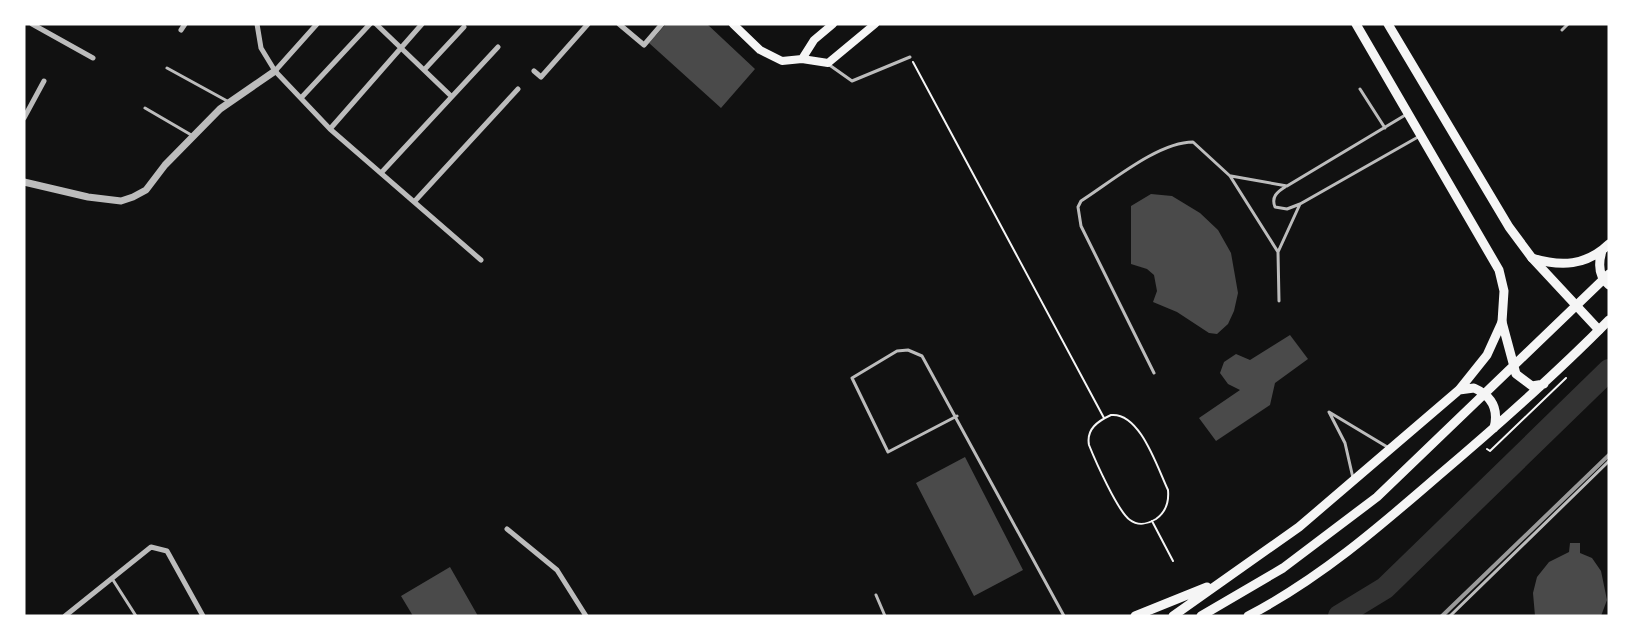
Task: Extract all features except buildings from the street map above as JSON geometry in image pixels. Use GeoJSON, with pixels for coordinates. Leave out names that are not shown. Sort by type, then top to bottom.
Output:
{"type":"FeatureCollection","features":[{"type":"Feature","properties":{"kind":"main road"},"geometry":{"type":"LineString","coordinates":[[732,24],[767,54],[782,61],[802,59],[827,63],[875,24]]}},
{"type":"Feature","properties":{"kind":"main road"},"geometry":{"type":"LineString","coordinates":[[802,59],[814,40],[833,24]]}},
{"type":"Feature","properties":{"kind":"main road"},"geometry":{"type":"LineString","coordinates":[[1356,24],[1498,270],[1504,291],[1502,322],[1516,374],[1532,386],[1544,384]]}},
{"type":"Feature","properties":{"kind":"main road"},"geometry":{"type":"LineString","coordinates":[[1388,24],[1493,202],[1532,258],[1599,330]]}},
{"type":"Feature","properties":{"kind":"main road"},"geometry":{"type":"LineString","coordinates":[[1532,258],[1551,264],[1565,265],[1592,257],[1605,247]]}},
{"type":"Feature","properties":{"kind":"main road"},"geometry":{"type":"LineString","coordinates":[[1605,247],[1599,262],[1600,273],[1609,285]]}},
{"type":"Feature","properties":{"kind":"main road"},"geometry":{"type":"LineString","coordinates":[[1201,616],[1301,556],[1377,497],[1609,274]]}},
{"type":"Feature","properties":{"kind":"main road"},"geometry":{"type":"LineString","coordinates":[[1248,616],[1280,600],[1357,546],[1494,429],[1609,320]]}},
{"type":"Feature","properties":{"kind":"main road"},"geometry":{"type":"LineString","coordinates":[[1173,616],[1299,527],[1459,390],[1487,355],[1502,322]]}},
{"type":"Feature","properties":{"kind":"main road"},"geometry":{"type":"LineString","coordinates":[[1459,390],[1474,388],[1491,399],[1495,409],[1494,429]]}},
{"type":"Feature","properties":{"kind":"main road"},"geometry":{"type":"LineString","coordinates":[[1135,616],[1220,582]]}},
{"type":"Feature","properties":{"kind":"street"},"geometry":{"type":"LineString","coordinates":[[32,24],[93,58]]}},
{"type":"Feature","properties":{"kind":"street"},"geometry":{"type":"LineString","coordinates":[[181,30],[185,24]]}},
{"type":"Feature","properties":{"kind":"street"},"geometry":{"type":"LineString","coordinates":[[257,24],[261,48],[275,71],[330,129],[481,260]]}},
{"type":"Feature","properties":{"kind":"street"},"geometry":{"type":"LineString","coordinates":[[24,182],[88,197],[121,201],[146,190],[193,136],[230,103],[275,71],[317,24]]}},
{"type":"Feature","properties":{"kind":"street"},"geometry":{"type":"LineString","coordinates":[[301,98],[370,24]]}},
{"type":"Feature","properties":{"kind":"street"},"geometry":{"type":"LineString","coordinates":[[376,24],[451,96]]}},
{"type":"Feature","properties":{"kind":"street"},"geometry":{"type":"LineString","coordinates":[[330,129],[422,24]]}},
{"type":"Feature","properties":{"kind":"street"},"geometry":{"type":"LineString","coordinates":[[534,71],[541,77],[588,24]]}},
{"type":"Feature","properties":{"kind":"street"},"geometry":{"type":"LineString","coordinates":[[619,24],[644,45],[662,24]]}},
{"type":"Feature","properties":{"kind":"street"},"geometry":{"type":"LineString","coordinates":[[423,70],[464,27]]}},
{"type":"Feature","properties":{"kind":"street"},"geometry":{"type":"LineString","coordinates":[[381,173],[498,47]]}},
{"type":"Feature","properties":{"kind":"street"},"geometry":{"type":"LineString","coordinates":[[24,118],[44,81]]}},
{"type":"Feature","properties":{"kind":"street"},"geometry":{"type":"LineString","coordinates":[[414,202],[518,89]]}},
{"type":"Feature","properties":{"kind":"street"},"geometry":{"type":"LineString","coordinates":[[507,529],[557,570],[586,616]]}},
{"type":"Feature","properties":{"kind":"street"},"geometry":{"type":"LineString","coordinates":[[65,616],[152,547],[159,547],[167,551],[203,616]]}},
{"type":"Feature","properties":{"kind":"lane"},"geometry":{"type":"LineString","coordinates":[[1562,30],[1568,24]]}},
{"type":"Feature","properties":{"kind":"lane"},"geometry":{"type":"LineString","coordinates":[[827,63],[852,81],[910,57]]}},
{"type":"Feature","properties":{"kind":"lane"},"geometry":{"type":"LineString","coordinates":[[167,68],[230,103]]}},
{"type":"Feature","properties":{"kind":"lane"},"geometry":{"type":"LineString","coordinates":[[1360,88],[1384,128]]}},
{"type":"Feature","properties":{"kind":"lane"},"geometry":{"type":"LineString","coordinates":[[145,108],[193,136]]}},
{"type":"Feature","properties":{"kind":"lane"},"geometry":{"type":"LineString","coordinates":[[1409,113],[1276,192],[1275,207],[1287,209],[1300,204],[1422,135]]}},
{"type":"Feature","properties":{"kind":"lane"},"geometry":{"type":"LineString","coordinates":[[1155,373],[1081,226],[1078,207],[1081,201],[1156,153],[1180,142],[1192,142],[1230,176],[1278,252]]}},
{"type":"Feature","properties":{"kind":"lane"},"geometry":{"type":"LineString","coordinates":[[1230,176],[1287,186]]}},
{"type":"Feature","properties":{"kind":"lane"},"geometry":{"type":"LineString","coordinates":[[1279,301],[1278,252],[1300,204]]}},
{"type":"Feature","properties":{"kind":"lane"},"geometry":{"type":"LineString","coordinates":[[957,416],[888,452],[852,378],[897,351],[908,350],[922,356],[957,416],[1064,616]]}},
{"type":"Feature","properties":{"kind":"lane"},"geometry":{"type":"LineString","coordinates":[[1353,480],[1345,443],[1329,412],[1390,448]]}},
{"type":"Feature","properties":{"kind":"lane"},"geometry":{"type":"LineString","coordinates":[[1450,616],[1609,461]]}},
{"type":"Feature","properties":{"kind":"lane"},"geometry":{"type":"LineString","coordinates":[[113,580],[136,616]]}},
{"type":"Feature","properties":{"kind":"lane"},"geometry":{"type":"LineString","coordinates":[[876,595],[885,616]]}},
{"type":"Feature","properties":{"kind":"path"},"geometry":{"type":"LineString","coordinates":[[910,57],[1104,418]]}},
{"type":"Feature","properties":{"kind":"path"},"geometry":{"type":"LineString","coordinates":[[1119,415],[1134,423],[1168,489],[1166,507],[1152,521],[1138,524],[1126,516],[1091,450],[1089,435],[1096,423],[1104,418],[1119,415]]}},
{"type":"Feature","properties":{"kind":"path"},"geometry":{"type":"LineString","coordinates":[[1152,521],[1173,561]]}},
{"type":"Feature","properties":{"kind":"waterway"},"geometry":{"type":"LineString","coordinates":[[1339,616],[1385,588],[1609,370]]}},
{"type":"Feature","properties":{"kind":"railway"},"geometry":{"type":"LineString","coordinates":[[1442,616],[1609,455]]}}]}
